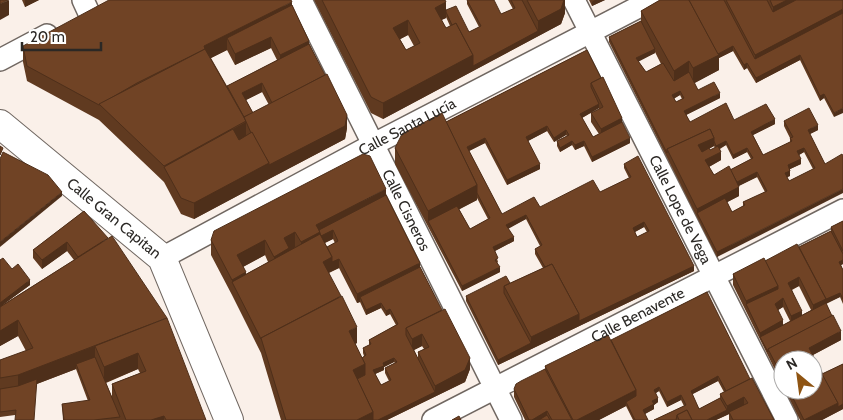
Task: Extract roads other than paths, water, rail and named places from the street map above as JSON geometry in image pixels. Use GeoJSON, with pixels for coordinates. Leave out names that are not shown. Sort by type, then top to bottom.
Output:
{"type":"FeatureCollection","features":[{"type":"Feature","properties":{"kind":"main road","name":"Calle Gran Capitan"},"geometry":{"type":"LineString","coordinates":[[0,124],[162,258],[229,420]]}},
{"type":"Feature","properties":{"kind":"street","name":"Calle Cisneros"},"geometry":{"type":"LineString","coordinates":[[301,0],[511,420]]}},
{"type":"Feature","properties":{"kind":"street","name":"Calle Lope de Vega"},"geometry":{"type":"LineString","coordinates":[[574,0],[787,420]]}},
{"type":"Feature","properties":{"kind":"street","name":"Calle Santa Lucía"},"geometry":{"type":"LineString","coordinates":[[162,258],[374,144],[652,0]]}},
{"type":"Feature","properties":{"kind":"street"},"geometry":{"type":"LineString","coordinates":[[0,60],[83,13]]}},
{"type":"Feature","properties":{"kind":"street","name":"Calle Benavente"},"geometry":{"type":"LineString","coordinates":[[434,420],[843,210]]}}]}
